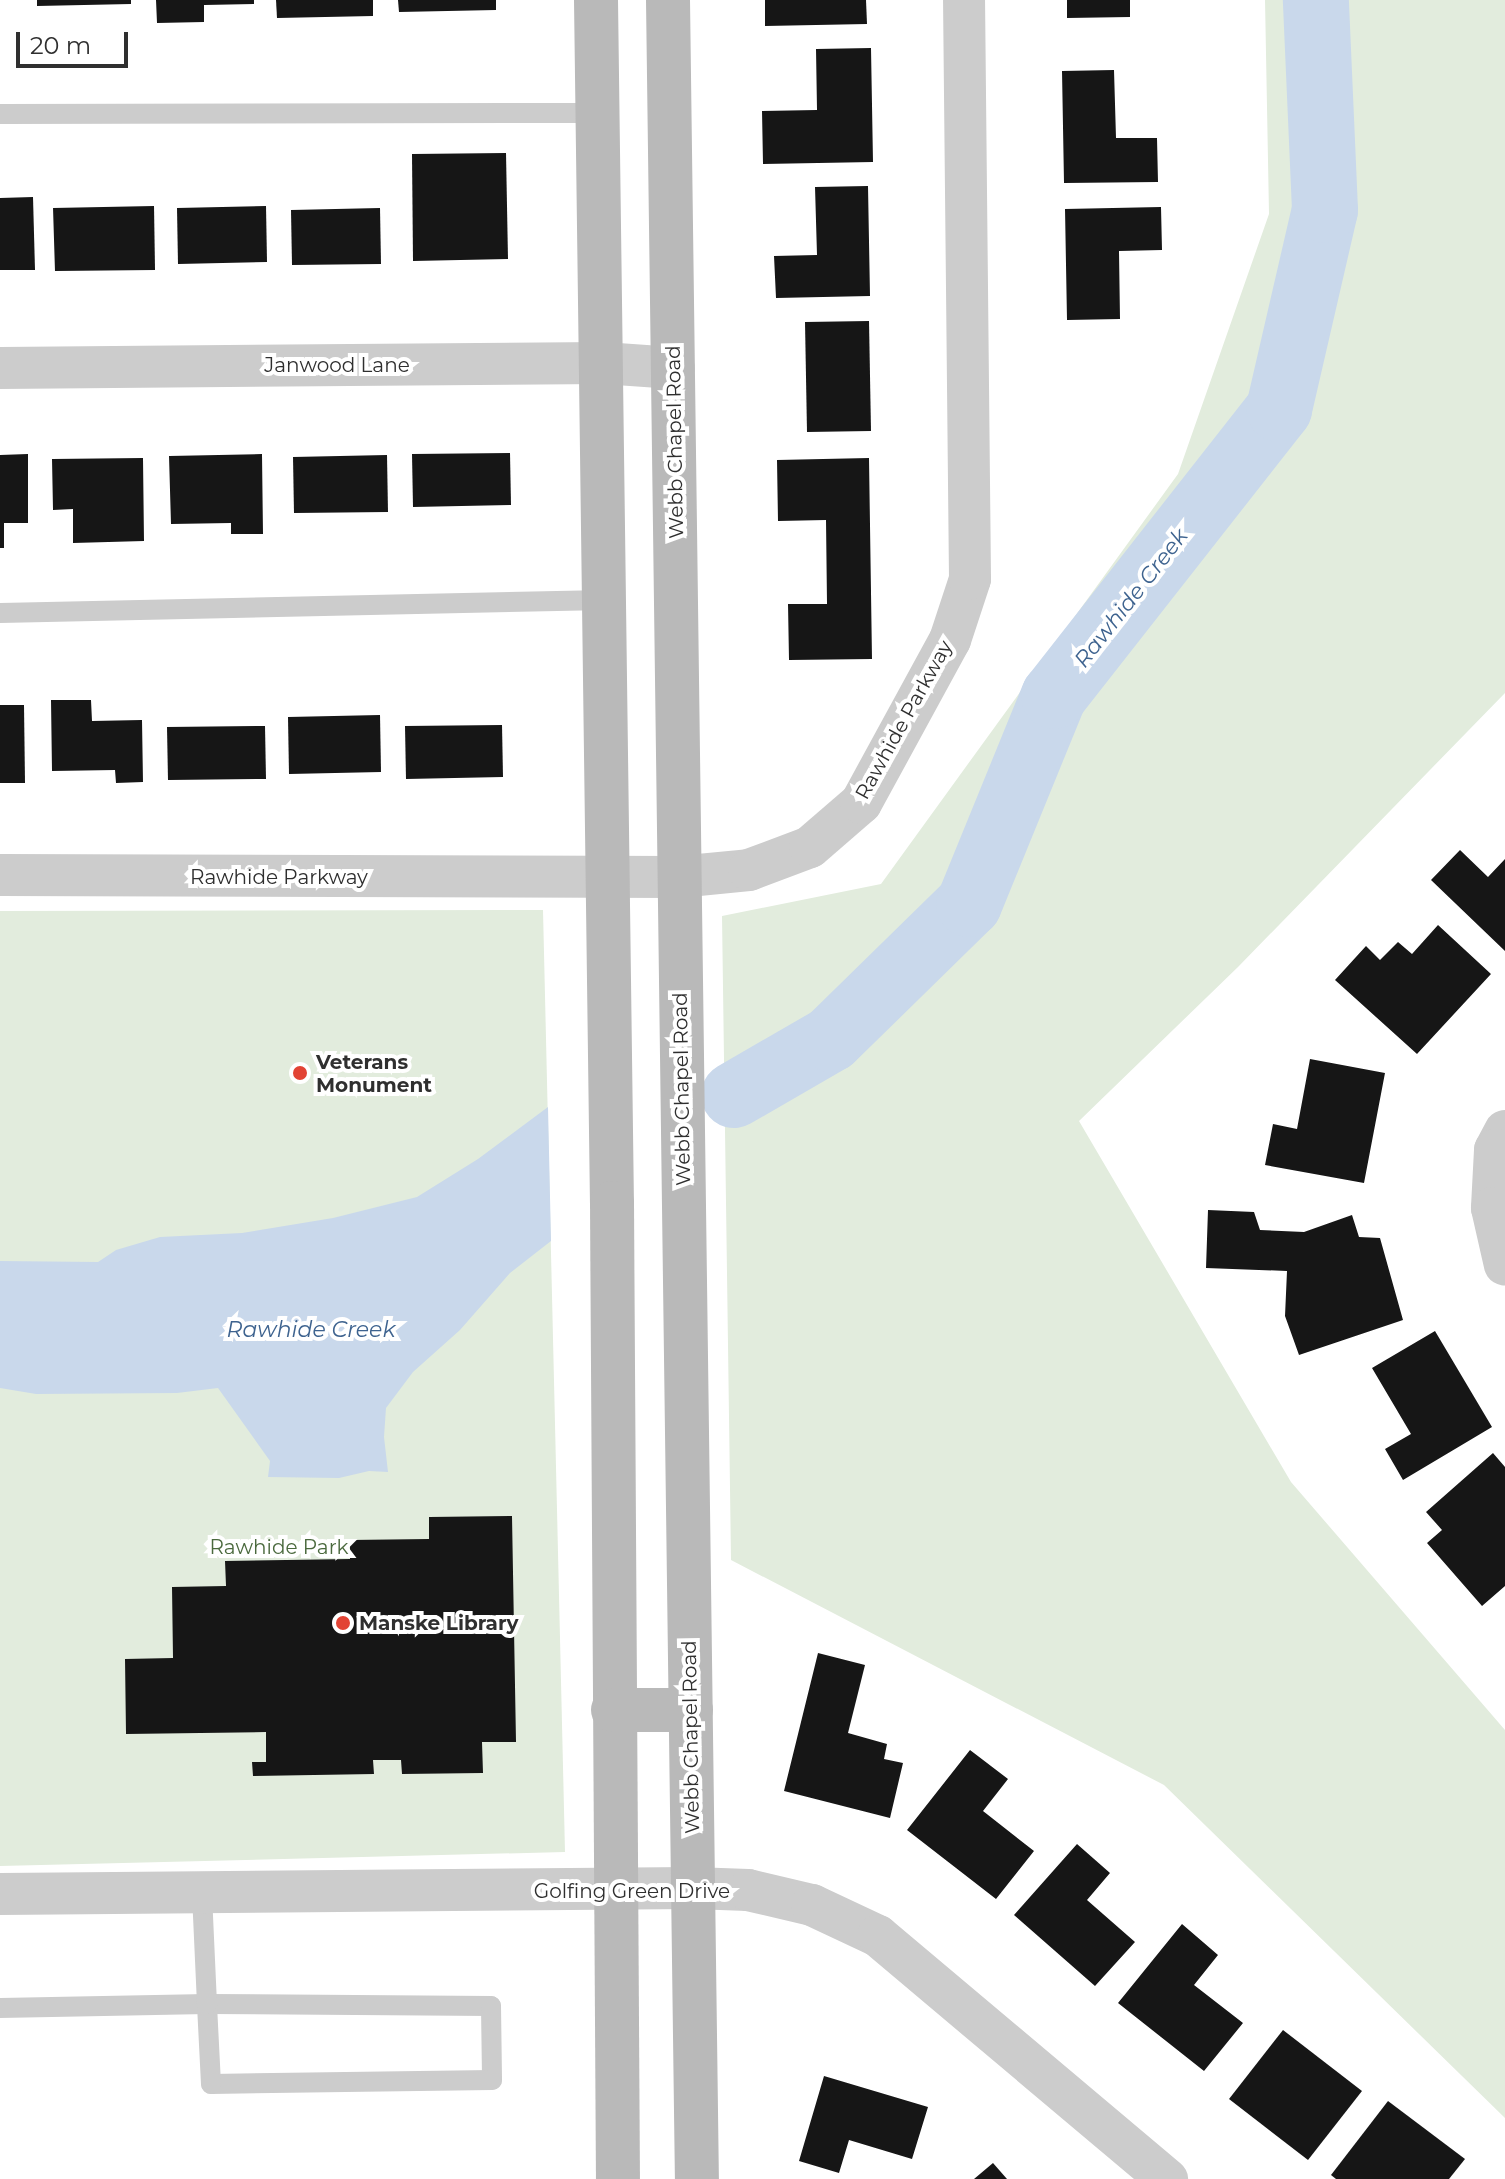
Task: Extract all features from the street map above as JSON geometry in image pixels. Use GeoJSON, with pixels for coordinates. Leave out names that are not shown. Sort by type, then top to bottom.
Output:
{"type":"FeatureCollection","features":[{"type":"Feature","properties":{"kind":"main road"},"geometry":{"type":"LineString","coordinates":[[596,0],[606,600],[618,2179]]}},
{"type":"Feature","properties":{"kind":"main road","name":"Webb Chapel Road"},"geometry":{"type":"LineString","coordinates":[[668,0],[697,2179]]}},
{"type":"Feature","properties":{"kind":"main road"},"geometry":{"type":"LineString","coordinates":[[613,1710],[691,1710]]}},
{"type":"Feature","properties":{"kind":"street","name":"Rawhide Parkway"},"geometry":{"type":"LineString","coordinates":[[0,875],[678,877],[749,870],[810,847],[861,803],[950,640],[970,579],[964,0]]}},
{"type":"Feature","properties":{"kind":"street","name":"Janwood Lane"},"geometry":{"type":"LineString","coordinates":[[0,368],[603,363],[674,368]]}},
{"type":"Feature","properties":{"kind":"street"},"geometry":{"type":"LineString","coordinates":[[1505,1131],[1495,1150],[1492,1208],[1505,1265]]}},
{"type":"Feature","properties":{"kind":"street","name":"Golfing Green Drive"},"geometry":{"type":"LineString","coordinates":[[0,1894],[693,1888],[748,1890],[812,1905],[878,1936],[1167,2179]]}},
{"type":"Feature","properties":{"kind":"lane"},"geometry":{"type":"LineString","coordinates":[[0,114],[598,113]]}},
{"type":"Feature","properties":{"kind":"lane"},"geometry":{"type":"LineString","coordinates":[[0,613],[606,600]]}},
{"type":"Feature","properties":{"kind":"lane"},"geometry":{"type":"LineString","coordinates":[[0,2008],[207,2004],[491,2006],[492,2080],[211,2084],[207,2004],[202,1893]]}},
{"type":"Feature","properties":{"kind":"green space"},"geometry":{"type":"Polygon","coordinates":[[[1265,0],[1505,0],[1505,693],[1238,967],[1079,1121],[1291,1482],[1505,1730],[1505,2118],[1164,1785],[731,1560],[722,916],[881,884],[1178,474],[1269,214],[1265,0]]]}},
{"type":"Feature","properties":{"kind":"green space","name":"Rawhide Park"},"geometry":{"type":"Polygon","coordinates":[[[543,910],[565,1852],[0,1866],[0,911],[543,910]]]}},
{"type":"Feature","properties":{"kind":"water","name":"Rawhide Creek"},"geometry":{"type":"Polygon","coordinates":[[[548,1107],[551,1241],[510,1273],[460,1330],[413,1372],[386,1408],[384,1437],[388,1472],[369,1471],[339,1478],[268,1477],[270,1461],[218,1388],[177,1393],[36,1394],[0,1388],[0,1261],[98,1262],[116,1250],[160,1237],[242,1233],[333,1218],[417,1197],[478,1159],[548,1107]]]}},
{"type":"Feature","properties":{"kind":"building"},"geometry":{"type":"Polygon","coordinates":[[[37,0],[131,0],[131,4],[37,6],[37,0]]]}},
{"type":"Feature","properties":{"kind":"building"},"geometry":{"type":"Polygon","coordinates":[[[156,0],[254,0],[254,4],[204,5],[204,22],[157,23],[156,0]]]}},
{"type":"Feature","properties":{"kind":"building"},"geometry":{"type":"Polygon","coordinates":[[[276,0],[373,0],[373,16],[277,18],[276,0]]]}},
{"type":"Feature","properties":{"kind":"building"},"geometry":{"type":"Polygon","coordinates":[[[398,0],[496,0],[496,10],[399,12],[398,0]]]}},
{"type":"Feature","properties":{"kind":"building"},"geometry":{"type":"Polygon","coordinates":[[[765,0],[866,0],[867,24],[765,26],[765,0]]]}},
{"type":"Feature","properties":{"kind":"building"},"geometry":{"type":"Polygon","coordinates":[[[1067,0],[1130,0],[1130,17],[1067,18],[1067,0]]]}},
{"type":"Feature","properties":{"kind":"building"},"geometry":{"type":"Polygon","coordinates":[[[871,48],[873,162],[763,164],[762,111],[817,110],[816,49],[871,48]]]}},
{"type":"Feature","properties":{"kind":"building"},"geometry":{"type":"Polygon","coordinates":[[[1114,70],[1116,138],[1157,138],[1158,182],[1064,183],[1062,71],[1114,70]]]}},
{"type":"Feature","properties":{"kind":"building"},"geometry":{"type":"Polygon","coordinates":[[[506,153],[508,259],[413,261],[412,154],[506,153]]]}},
{"type":"Feature","properties":{"kind":"building"},"geometry":{"type":"Polygon","coordinates":[[[868,186],[870,296],[776,298],[774,256],[817,255],[815,187],[868,186]]]}},
{"type":"Feature","properties":{"kind":"building"},"geometry":{"type":"Polygon","coordinates":[[[33,197],[35,270],[0,270],[0,198],[33,197]]]}},
{"type":"Feature","properties":{"kind":"building"},"geometry":{"type":"Polygon","coordinates":[[[154,206],[155,270],[55,271],[53,208],[154,206]]]}},
{"type":"Feature","properties":{"kind":"building"},"geometry":{"type":"Polygon","coordinates":[[[266,206],[267,262],[178,264],[177,208],[266,206]]]}},
{"type":"Feature","properties":{"kind":"building"},"geometry":{"type":"Polygon","coordinates":[[[1161,207],[1162,250],[1119,251],[1120,319],[1067,320],[1065,209],[1161,207]]]}},
{"type":"Feature","properties":{"kind":"building"},"geometry":{"type":"Polygon","coordinates":[[[380,208],[381,264],[292,265],[291,210],[380,208]]]}},
{"type":"Feature","properties":{"kind":"building"},"geometry":{"type":"Polygon","coordinates":[[[869,321],[871,431],[807,432],[805,322],[869,321]]]}},
{"type":"Feature","properties":{"kind":"building"},"geometry":{"type":"Polygon","coordinates":[[[510,453],[511,505],[413,507],[412,454],[510,453]]]}},
{"type":"Feature","properties":{"kind":"building"},"geometry":{"type":"Polygon","coordinates":[[[28,454],[28,523],[4,523],[4,548],[0,548],[0,455],[28,454]]]}},
{"type":"Feature","properties":{"kind":"building"},"geometry":{"type":"Polygon","coordinates":[[[262,454],[263,534],[231,534],[231,523],[171,524],[169,456],[262,454]]]}},
{"type":"Feature","properties":{"kind":"building"},"geometry":{"type":"Polygon","coordinates":[[[387,455],[388,512],[294,513],[293,457],[387,455]]]}},
{"type":"Feature","properties":{"kind":"building"},"geometry":{"type":"Polygon","coordinates":[[[143,458],[144,541],[73,543],[73,509],[53,510],[52,459],[143,458]]]}},
{"type":"Feature","properties":{"kind":"building"},"geometry":{"type":"Polygon","coordinates":[[[869,458],[872,659],[789,660],[788,604],[827,604],[826,520],[778,521],[777,460],[869,458]]]}},
{"type":"Feature","properties":{"kind":"building"},"geometry":{"type":"Polygon","coordinates":[[[51,700],[91,700],[92,721],[142,720],[143,782],[116,783],[115,770],[52,771],[51,700]]]}},
{"type":"Feature","properties":{"kind":"building"},"geometry":{"type":"Polygon","coordinates":[[[0,705],[24,705],[25,783],[0,783],[0,705]]]}},
{"type":"Feature","properties":{"kind":"building"},"geometry":{"type":"Polygon","coordinates":[[[380,715],[381,772],[289,774],[288,717],[380,715]]]}},
{"type":"Feature","properties":{"kind":"building"},"geometry":{"type":"Polygon","coordinates":[[[502,725],[503,777],[406,779],[405,726],[502,725]]]}},
{"type":"Feature","properties":{"kind":"building"},"geometry":{"type":"Polygon","coordinates":[[[265,726],[266,779],[168,780],[167,727],[265,726]]]}},
{"type":"Feature","properties":{"kind":"building"},"geometry":{"type":"Polygon","coordinates":[[[1460,850],[1488,877],[1505,859],[1505,951],[1431,880],[1460,850]]]}},
{"type":"Feature","properties":{"kind":"building"},"geometry":{"type":"Polygon","coordinates":[[[1438,925],[1491,974],[1417,1054],[1335,980],[1366,946],[1380,960],[1398,942],[1412,954],[1438,925]]]}},
{"type":"Feature","properties":{"kind":"building"},"geometry":{"type":"Polygon","coordinates":[[[1310,1059],[1385,1073],[1364,1183],[1265,1165],[1273,1124],[1297,1129],[1310,1059]]]}},
{"type":"Feature","properties":{"kind":"building"},"geometry":{"type":"Polygon","coordinates":[[[1208,1210],[1254,1212],[1260,1230],[1304,1232],[1352,1215],[1359,1237],[1380,1238],[1403,1320],[1299,1355],[1285,1316],[1287,1271],[1206,1268],[1208,1210]]]}},
{"type":"Feature","properties":{"kind":"building"},"geometry":{"type":"Polygon","coordinates":[[[1435,1331],[1492,1427],[1403,1480],[1385,1449],[1411,1434],[1372,1368],[1435,1331]]]}},
{"type":"Feature","properties":{"kind":"building"},"geometry":{"type":"Polygon","coordinates":[[[1493,1453],[1505,1467],[1505,1586],[1482,1606],[1427,1543],[1442,1530],[1426,1512],[1493,1453]]]}},
{"type":"Feature","properties":{"kind":"building","name":"Manske Library"},"geometry":{"type":"Polygon","coordinates":[[[512,1516],[516,1742],[482,1742],[483,1773],[402,1774],[401,1760],[373,1760],[374,1774],[253,1776],[252,1762],[266,1762],[266,1732],[126,1734],[125,1659],[173,1658],[172,1587],[226,1586],[225,1561],[350,1559],[350,1540],[429,1539],[429,1517],[512,1516]]]}},
{"type":"Feature","properties":{"kind":"building"},"geometry":{"type":"Polygon","coordinates":[[[818,1653],[865,1665],[848,1733],[887,1744],[884,1759],[903,1763],[890,1818],[784,1791],[818,1653]]]}},
{"type":"Feature","properties":{"kind":"building"},"geometry":{"type":"Polygon","coordinates":[[[970,1750],[1008,1779],[983,1811],[1034,1851],[996,1899],[907,1830],[970,1750]]]}},
{"type":"Feature","properties":{"kind":"building"},"geometry":{"type":"Polygon","coordinates":[[[1077,1844],[1110,1873],[1087,1900],[1135,1942],[1095,1986],[1014,1915],[1077,1844]]]}},
{"type":"Feature","properties":{"kind":"building"},"geometry":{"type":"Polygon","coordinates":[[[1182,1924],[1218,1955],[1194,1985],[1243,2023],[1204,2071],[1118,2003],[1182,1924]]]}},
{"type":"Feature","properties":{"kind":"building"},"geometry":{"type":"Polygon","coordinates":[[[1283,2030],[1362,2091],[1308,2160],[1229,2099],[1283,2030]]]}},
{"type":"Feature","properties":{"kind":"building"},"geometry":{"type":"Polygon","coordinates":[[[824,2076],[928,2107],[912,2159],[849,2140],[839,2173],[799,2161],[824,2076]]]}},
{"type":"Feature","properties":{"kind":"building"},"geometry":{"type":"Polygon","coordinates":[[[1388,2101],[1465,2159],[1449,2179],[1336,2179],[1331,2175],[1388,2101]]]}},
{"type":"Feature","properties":{"kind":"building"},"geometry":{"type":"Polygon","coordinates":[[[993,2163],[1007,2179],[974,2179],[993,2163]]]}},
{"type":"Feature","properties":{"kind":"waterway","name":"Rawhide Creek"},"geometry":{"type":"LineString","coordinates":[[734,1095],[831,1039],[969,904],[1054,696],[1279,409],[1325,210],[1316,0]]}},
{"type":"Feature","properties":{"kind":"place","name":"Veterans Monument"},"geometry":{"type":"Point","coordinates":[300,1073]}},
{"type":"Feature","properties":{"kind":"place","name":"Manske Library"},"geometry":{"type":"Point","coordinates":[343,1623]}}]}
